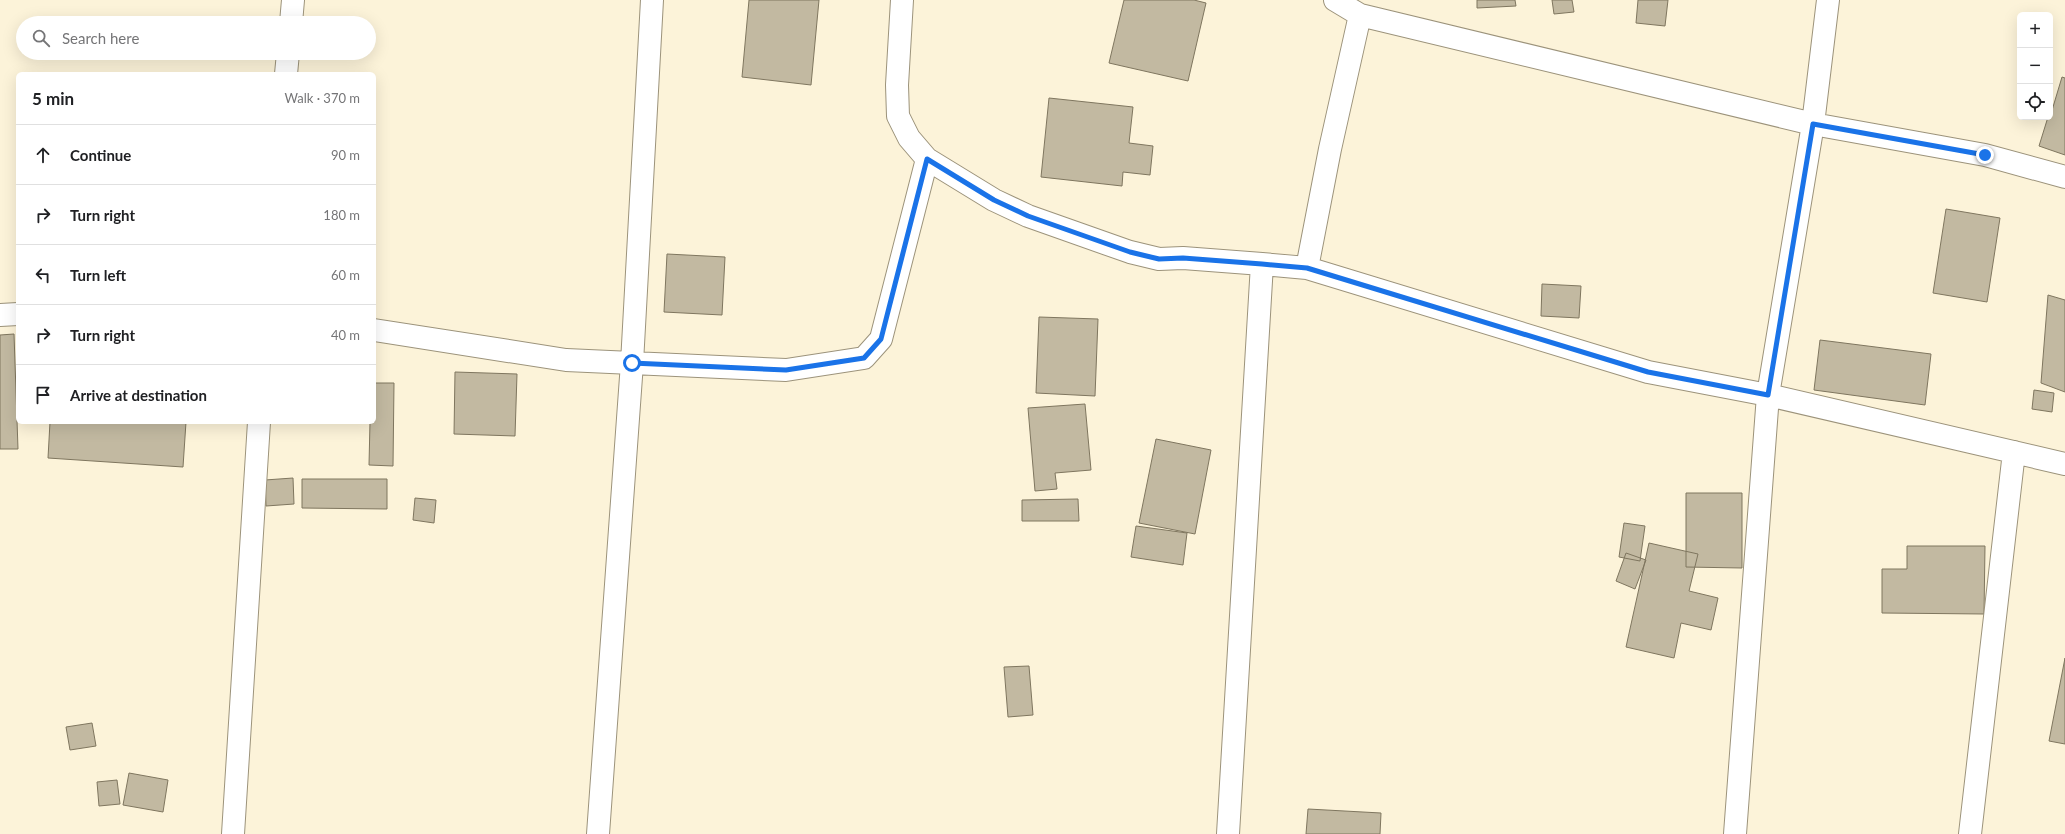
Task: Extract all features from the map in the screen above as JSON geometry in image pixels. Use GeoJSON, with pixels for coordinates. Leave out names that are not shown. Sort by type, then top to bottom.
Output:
{"type":"FeatureCollection","features":[{"type":"Feature","properties":{"kind":"street"},"geometry":{"type":"LineString","coordinates":[[291,16],[292,0]]}},
{"type":"Feature","properties":{"kind":"street"},"geometry":{"type":"LineString","coordinates":[[598,834],[632,363],[652,0]]}},
{"type":"Feature","properties":{"kind":"street"},"geometry":{"type":"LineString","coordinates":[[902,0],[897,85],[898,116],[909,138],[927,159],[988,197],[1028,216],[1130,252],[1159,259],[1183,258],[1307,268],[1648,372],[1768,395],[2065,464]]}},
{"type":"Feature","properties":{"kind":"street"},"geometry":{"type":"LineString","coordinates":[[1335,0],[1360,15],[1813,124],[1985,155],[2065,177]]}},
{"type":"Feature","properties":{"kind":"street"},"geometry":{"type":"LineString","coordinates":[[1735,834],[1768,395],[1813,124],[1828,0]]}},
{"type":"Feature","properties":{"kind":"street"},"geometry":{"type":"LineString","coordinates":[[1307,268],[1330,149],[1360,15]]}},
{"type":"Feature","properties":{"kind":"street"},"geometry":{"type":"LineString","coordinates":[[286,72],[287,60]]}},
{"type":"Feature","properties":{"kind":"street"},"geometry":{"type":"LineString","coordinates":[[376,330],[566,360],[786,370],[864,358],[881,339],[927,159]]}},
{"type":"Feature","properties":{"kind":"street"},"geometry":{"type":"LineString","coordinates":[[1228,834],[1262,264]]}},
{"type":"Feature","properties":{"kind":"street"},"geometry":{"type":"LineString","coordinates":[[0,315],[16,314]]}},
{"type":"Feature","properties":{"kind":"street"},"geometry":{"type":"LineString","coordinates":[[233,834],[259,424]]}},
{"type":"Feature","properties":{"kind":"street"},"geometry":{"type":"LineString","coordinates":[[1970,834],[2014,452]]}},
{"type":"Feature","properties":{"kind":"building"},"geometry":{"type":"Polygon","coordinates":[[[749,0],[819,0],[811,85],[742,77],[749,0]]]}},
{"type":"Feature","properties":{"kind":"building"},"geometry":{"type":"Polygon","coordinates":[[[1124,0],[1194,0],[1206,3],[1188,81],[1109,63],[1124,0]]]}},
{"type":"Feature","properties":{"kind":"building"},"geometry":{"type":"Polygon","coordinates":[[[1477,0],[1515,0],[1516,6],[1477,8],[1477,0]]]}},
{"type":"Feature","properties":{"kind":"building"},"geometry":{"type":"Polygon","coordinates":[[[1552,0],[1572,0],[1574,12],[1554,14],[1552,0]]]}},
{"type":"Feature","properties":{"kind":"building"},"geometry":{"type":"Polygon","coordinates":[[[1638,0],[1668,0],[1665,26],[1636,23],[1638,0]]]}},
{"type":"Feature","properties":{"kind":"building"},"geometry":{"type":"Polygon","coordinates":[[[2062,77],[2065,78],[2065,155],[2039,146],[2047,120],[2053,120],[2053,107],[2062,77]]]}},
{"type":"Feature","properties":{"kind":"building"},"geometry":{"type":"Polygon","coordinates":[[[1049,98],[1133,107],[1129,143],[1153,146],[1150,175],[1123,172],[1122,186],[1041,177],[1049,98]]]}},
{"type":"Feature","properties":{"kind":"building"},"geometry":{"type":"Polygon","coordinates":[[[1946,209],[2000,218],[1987,302],[1933,293],[1946,209]]]}},
{"type":"Feature","properties":{"kind":"building"},"geometry":{"type":"Polygon","coordinates":[[[667,254],[725,257],[722,315],[664,312],[667,254]]]}},
{"type":"Feature","properties":{"kind":"building"},"geometry":{"type":"Polygon","coordinates":[[[1542,284],[1581,286],[1579,318],[1541,316],[1542,284]]]}},
{"type":"Feature","properties":{"kind":"building"},"geometry":{"type":"Polygon","coordinates":[[[2048,295],[2065,300],[2065,392],[2041,383],[2048,295]]]}},
{"type":"Feature","properties":{"kind":"building"},"geometry":{"type":"Polygon","coordinates":[[[1039,317],[1098,319],[1095,396],[1036,393],[1039,317]]]}},
{"type":"Feature","properties":{"kind":"building"},"geometry":{"type":"Polygon","coordinates":[[[14,334],[18,449],[0,449],[0,335],[14,334]]]}},
{"type":"Feature","properties":{"kind":"building"},"geometry":{"type":"Polygon","coordinates":[[[1820,340],[1931,354],[1925,405],[1814,390],[1820,340]]]}},
{"type":"Feature","properties":{"kind":"building"},"geometry":{"type":"Polygon","coordinates":[[[455,372],[517,374],[515,436],[454,434],[455,372]]]}},
{"type":"Feature","properties":{"kind":"building"},"geometry":{"type":"Polygon","coordinates":[[[376,383],[394,383],[393,466],[369,465],[370,424],[376,424],[376,383]]]}},
{"type":"Feature","properties":{"kind":"building"},"geometry":{"type":"Polygon","coordinates":[[[2034,390],[2054,393],[2052,412],[2032,409],[2034,390]]]}},
{"type":"Feature","properties":{"kind":"building"},"geometry":{"type":"Polygon","coordinates":[[[1085,404],[1091,470],[1055,473],[1057,489],[1035,491],[1028,408],[1085,404]]]}},
{"type":"Feature","properties":{"kind":"building"},"geometry":{"type":"Polygon","coordinates":[[[50,424],[186,424],[183,467],[48,458],[50,424]]]}},
{"type":"Feature","properties":{"kind":"building"},"geometry":{"type":"Polygon","coordinates":[[[1156,439],[1211,450],[1195,534],[1139,523],[1156,439]]]}},
{"type":"Feature","properties":{"kind":"building"},"geometry":{"type":"Polygon","coordinates":[[[293,478],[294,504],[266,506],[265,480],[293,478]]]}},
{"type":"Feature","properties":{"kind":"building"},"geometry":{"type":"Polygon","coordinates":[[[302,479],[387,479],[387,509],[302,508],[302,479]]]}},
{"type":"Feature","properties":{"kind":"building"},"geometry":{"type":"Polygon","coordinates":[[[1686,493],[1742,493],[1742,568],[1686,567],[1686,493]]]}},
{"type":"Feature","properties":{"kind":"building"},"geometry":{"type":"Polygon","coordinates":[[[415,498],[436,500],[434,523],[413,520],[415,498]]]}},
{"type":"Feature","properties":{"kind":"building"},"geometry":{"type":"Polygon","coordinates":[[[1078,499],[1079,521],[1022,521],[1022,500],[1078,499]]]}},
{"type":"Feature","properties":{"kind":"building"},"geometry":{"type":"Polygon","coordinates":[[[1624,523],[1645,526],[1640,561],[1619,557],[1624,523]]]}},
{"type":"Feature","properties":{"kind":"building"},"geometry":{"type":"Polygon","coordinates":[[[1136,526],[1187,533],[1183,565],[1131,557],[1136,526]]]}},
{"type":"Feature","properties":{"kind":"building"},"geometry":{"type":"Polygon","coordinates":[[[1649,543],[1698,554],[1689,591],[1718,598],[1711,630],[1681,623],[1674,658],[1626,647],[1649,543]]]}},
{"type":"Feature","properties":{"kind":"building"},"geometry":{"type":"Polygon","coordinates":[[[1907,546],[1985,546],[1984,614],[1882,613],[1882,569],[1907,569],[1907,546]]]}},
{"type":"Feature","properties":{"kind":"building"},"geometry":{"type":"Polygon","coordinates":[[[1626,553],[1646,560],[1635,589],[1616,581],[1626,553]]]}},
{"type":"Feature","properties":{"kind":"building"},"geometry":{"type":"Polygon","coordinates":[[[2065,658],[2065,744],[2049,741],[2065,658]]]}},
{"type":"Feature","properties":{"kind":"building"},"geometry":{"type":"Polygon","coordinates":[[[1029,666],[1033,715],[1008,717],[1004,667],[1029,666]]]}},
{"type":"Feature","properties":{"kind":"building"},"geometry":{"type":"Polygon","coordinates":[[[92,723],[96,746],[70,750],[66,727],[92,723]]]}},
{"type":"Feature","properties":{"kind":"building"},"geometry":{"type":"Polygon","coordinates":[[[129,773],[168,780],[163,812],[123,805],[129,773]]]}},
{"type":"Feature","properties":{"kind":"building"},"geometry":{"type":"Polygon","coordinates":[[[117,780],[120,804],[99,806],[97,782],[117,780]]]}},
{"type":"Feature","properties":{"kind":"building"},"geometry":{"type":"Polygon","coordinates":[[[1308,809],[1381,813],[1380,834],[1306,834],[1308,809]]]}},
{"type":"Feature","properties":{"kind":"route"},"geometry":{"type":"LineString","coordinates":[[632,363],[786,370],[864,358],[881,339],[927,159],[969,186],[1028,216],[1130,252],[1159,259],[1183,258],[1307,268],[1337,276],[1542,341],[1648,372],[1768,395],[1813,124],[1985,155]]}}]}
